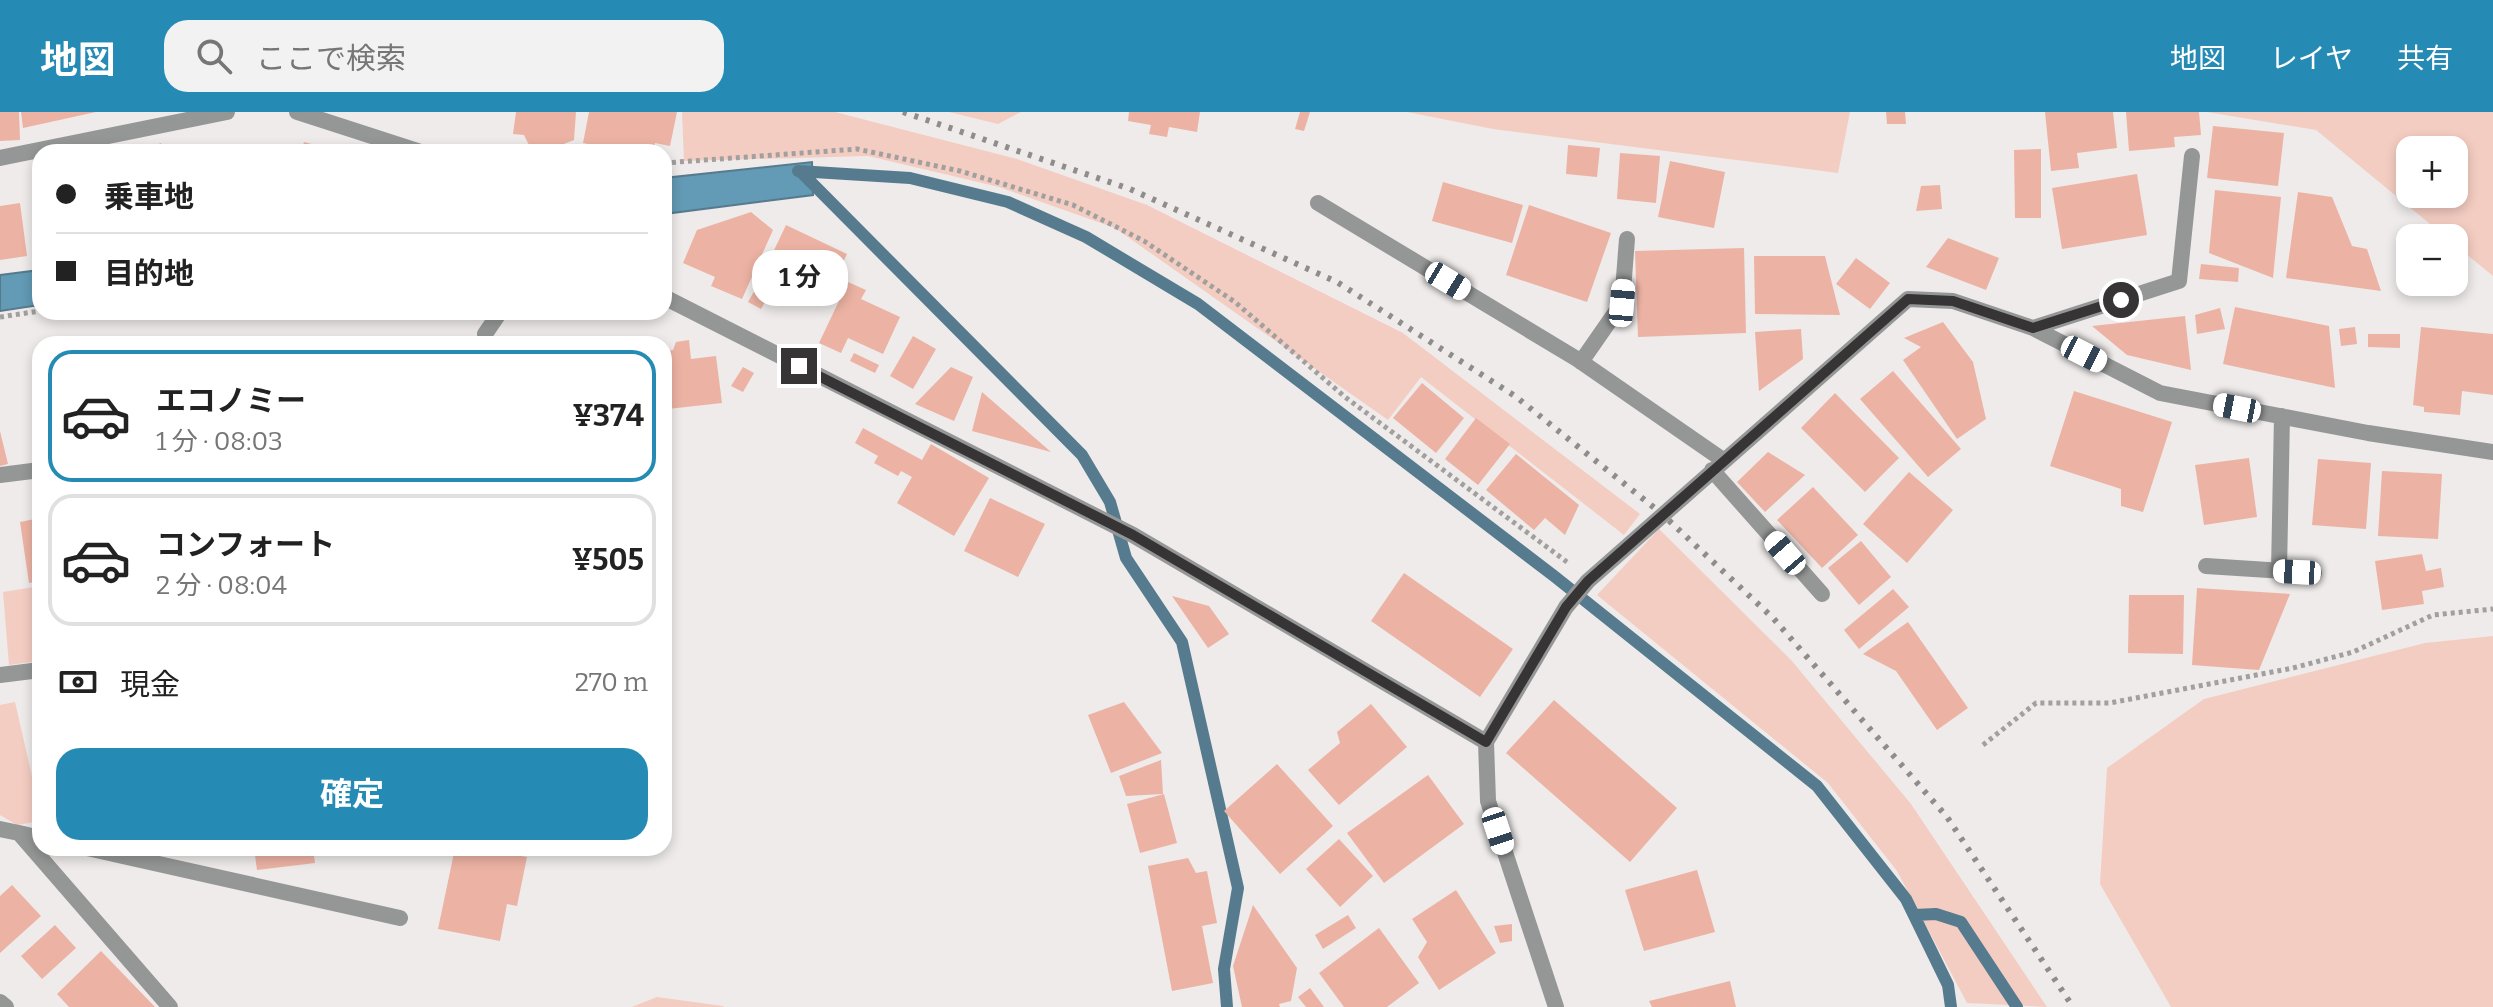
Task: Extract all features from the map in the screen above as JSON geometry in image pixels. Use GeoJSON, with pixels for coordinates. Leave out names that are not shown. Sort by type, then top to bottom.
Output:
{"type":"FeatureCollection","features":[{"type":"Feature","properties":{"kind":"street"},"geometry":{"type":"LineString","coordinates":[[69,144],[227,112]]}},
{"type":"Feature","properties":{"kind":"street"},"geometry":{"type":"LineString","coordinates":[[297,112],[396,144]]}},
{"type":"Feature","properties":{"kind":"street"},"geometry":{"type":"LineString","coordinates":[[0,158],[32,152]]}},
{"type":"Feature","properties":{"kind":"street"},"geometry":{"type":"LineString","coordinates":[[2033,328],[2179,281],[2192,156]]}},
{"type":"Feature","properties":{"kind":"street"},"geometry":{"type":"LineString","coordinates":[[1318,203],[1581,362],[1718,465],[1822,594]]}},
{"type":"Feature","properties":{"kind":"street"},"geometry":{"type":"LineString","coordinates":[[1581,362],[1622,303],[1627,239]]}},
{"type":"Feature","properties":{"kind":"street"},"geometry":{"type":"LineString","coordinates":[[1556,1007],[1488,801],[1486,742],[1566,607],[1590,579],[1908,299],[1953,301],[2033,328],[2160,393],[2493,452]]}},
{"type":"Feature","properties":{"kind":"street"},"geometry":{"type":"LineString","coordinates":[[672,301],[1133,535],[1486,742]]}},
{"type":"Feature","properties":{"kind":"street"},"geometry":{"type":"LineString","coordinates":[[2279,571],[2282,416]]}},
{"type":"Feature","properties":{"kind":"street"},"geometry":{"type":"LineString","coordinates":[[0,475],[32,471]]}},
{"type":"Feature","properties":{"kind":"street"},"geometry":{"type":"LineString","coordinates":[[2206,566],[2314,573]]}},
{"type":"Feature","properties":{"kind":"street"},"geometry":{"type":"LineString","coordinates":[[0,675],[32,671]]}},
{"type":"Feature","properties":{"kind":"street"},"geometry":{"type":"LineString","coordinates":[[0,829],[32,836]]}},
{"type":"Feature","properties":{"kind":"street"},"geometry":{"type":"LineString","coordinates":[[19,833],[32,848]]}},
{"type":"Feature","properties":{"kind":"street"},"geometry":{"type":"LineString","coordinates":[[39,856],[170,1007]]}},
{"type":"Feature","properties":{"kind":"street"},"geometry":{"type":"LineString","coordinates":[[123,856],[400,918]]}},
{"type":"Feature","properties":{"kind":"street"},"geometry":{"type":"LineString","coordinates":[[0,1002],[6,1007]]}},
{"type":"Feature","properties":{"kind":"path"},"geometry":{"type":"LineString","coordinates":[[672,162],[857,149],[960,171],[1073,205],[1144,241],[1235,302],[1345,397],[1590,579]]}},
{"type":"Feature","properties":{"kind":"path"},"geometry":{"type":"LineString","coordinates":[[0,317],[32,312]]}},
{"type":"Feature","properties":{"kind":"path"},"geometry":{"type":"LineString","coordinates":[[1983,745],[2036,703],[2110,703],[2293,668],[2353,652],[2433,615],[2493,609]]}},
{"type":"Feature","properties":{"kind":"shaded area"},"geometry":{"type":"Polygon","coordinates":[[[682,112],[835,112],[1017,159],[1147,205],[1403,333],[1640,514],[1624,535],[1421,377],[1388,420],[1115,228],[999,187],[868,156],[684,161],[682,112]]]}},
{"type":"Feature","properties":{"kind":"shaded area"},"geometry":{"type":"Polygon","coordinates":[[[949,112],[1021,112],[998,124],[949,112]]]}},
{"type":"Feature","properties":{"kind":"shaded area"},"geometry":{"type":"Polygon","coordinates":[[[1407,112],[1850,112],[1838,173],[1493,129],[1407,112]]]}},
{"type":"Feature","properties":{"kind":"shaded area"},"geometry":{"type":"Polygon","coordinates":[[[2207,112],[2493,112],[2493,276],[2468,255],[2468,224],[2430,224],[2411,208],[2468,208],[2468,136],[2396,136],[2396,196],[2316,130],[2207,112]]]}},
{"type":"Feature","properties":{"kind":"shaded area"},"geometry":{"type":"Polygon","coordinates":[[[1659,529],[1791,660],[1911,804],[2047,1007],[1967,1003],[1897,871],[1828,783],[1597,595],[1659,529]]]}},
{"type":"Feature","properties":{"kind":"shaded area"},"geometry":{"type":"Polygon","coordinates":[[[32,587],[32,662],[9,665],[3,592],[32,587]]]}},
{"type":"Feature","properties":{"kind":"shaded area"},"geometry":{"type":"Polygon","coordinates":[[[2493,636],[2493,1007],[2171,1007],[2100,884],[2107,768],[2204,699],[2425,643],[2493,636]]]}},
{"type":"Feature","properties":{"kind":"shaded area"},"geometry":{"type":"Polygon","coordinates":[[[15,702],[32,776],[32,822],[17,825],[0,815],[0,705],[15,702]]]}},
{"type":"Feature","properties":{"kind":"shaded area"},"geometry":{"type":"Polygon","coordinates":[[[657,997],[723,1006],[724,1007],[632,1007],[657,997]]]}},
{"type":"Feature","properties":{"kind":"water"},"geometry":{"type":"Polygon","coordinates":[[[812,162],[813,195],[672,213],[672,177],[812,162]]]}},
{"type":"Feature","properties":{"kind":"water"},"geometry":{"type":"Polygon","coordinates":[[[32,271],[32,306],[0,311],[0,275],[32,271]]]}},
{"type":"Feature","properties":{"kind":"building"},"geometry":{"type":"Polygon","coordinates":[[[0,112],[19,112],[20,140],[0,141],[0,112]]]}},
{"type":"Feature","properties":{"kind":"building"},"geometry":{"type":"Polygon","coordinates":[[[21,112],[96,112],[23,128],[21,112]]]}},
{"type":"Feature","properties":{"kind":"building"},"geometry":{"type":"Polygon","coordinates":[[[516,112],[576,112],[574,140],[564,144],[528,144],[524,135],[513,134],[516,112]]]}},
{"type":"Feature","properties":{"kind":"building"},"geometry":{"type":"Polygon","coordinates":[[[589,112],[677,112],[670,144],[583,143],[589,112]]]}},
{"type":"Feature","properties":{"kind":"building"},"geometry":{"type":"Polygon","coordinates":[[[1129,112],[1200,112],[1197,132],[1169,127],[1167,137],[1149,134],[1151,125],[1128,121],[1129,112]]]}},
{"type":"Feature","properties":{"kind":"building"},"geometry":{"type":"Polygon","coordinates":[[[1300,112],[1310,112],[1304,131],[1295,129],[1300,112]]]}},
{"type":"Feature","properties":{"kind":"building"},"geometry":{"type":"Polygon","coordinates":[[[1886,112],[1905,112],[1906,124],[1887,124],[1886,112]]]}},
{"type":"Feature","properties":{"kind":"building"},"geometry":{"type":"Polygon","coordinates":[[[2045,112],[2113,112],[2117,148],[2077,153],[2079,168],[2051,171],[2045,112]]]}},
{"type":"Feature","properties":{"kind":"building"},"geometry":{"type":"Polygon","coordinates":[[[2126,112],[2199,112],[2201,135],[2174,137],[2175,147],[2129,151],[2126,112]]]}},
{"type":"Feature","properties":{"kind":"building"},"geometry":{"type":"Polygon","coordinates":[[[2213,126],[2284,133],[2278,186],[2207,178],[2213,126]]]}},
{"type":"Feature","properties":{"kind":"building"},"geometry":{"type":"Polygon","coordinates":[[[1568,145],[1600,148],[1597,177],[1566,174],[1568,145]]]}},
{"type":"Feature","properties":{"kind":"building"},"geometry":{"type":"Polygon","coordinates":[[[2041,149],[2041,218],[2015,218],[2014,150],[2041,149]]]}},
{"type":"Feature","properties":{"kind":"building"},"geometry":{"type":"Polygon","coordinates":[[[1620,153],[1660,156],[1656,203],[1617,199],[1620,153]]]}},
{"type":"Feature","properties":{"kind":"building"},"geometry":{"type":"Polygon","coordinates":[[[1670,161],[1725,172],[1714,228],[1658,217],[1670,161]]]}},
{"type":"Feature","properties":{"kind":"building"},"geometry":{"type":"Polygon","coordinates":[[[2137,174],[2147,235],[2062,249],[2052,188],[2137,174]]]}},
{"type":"Feature","properties":{"kind":"building"},"geometry":{"type":"Polygon","coordinates":[[[1443,182],[1523,205],[1512,243],[1432,221],[1443,182]]]}},
{"type":"Feature","properties":{"kind":"building"},"geometry":{"type":"Polygon","coordinates":[[[1940,185],[1942,209],[1916,211],[1921,186],[1940,185]]]}},
{"type":"Feature","properties":{"kind":"building"},"geometry":{"type":"Polygon","coordinates":[[[2215,190],[2281,197],[2273,278],[2209,253],[2215,190]]]}},
{"type":"Feature","properties":{"kind":"building"},"geometry":{"type":"Polygon","coordinates":[[[2298,192],[2332,197],[2352,246],[2367,249],[2381,291],[2286,278],[2298,192]]]}},
{"type":"Feature","properties":{"kind":"building"},"geometry":{"type":"Polygon","coordinates":[[[20,203],[27,256],[0,260],[0,206],[20,203]]]}},
{"type":"Feature","properties":{"kind":"building"},"geometry":{"type":"Polygon","coordinates":[[[1529,205],[1611,233],[1587,302],[1506,275],[1529,205]]]}},
{"type":"Feature","properties":{"kind":"building"},"geometry":{"type":"Polygon","coordinates":[[[751,212],[773,230],[742,299],[711,286],[715,277],[683,263],[697,230],[751,212]]]}},
{"type":"Feature","properties":{"kind":"building"},"geometry":{"type":"Polygon","coordinates":[[[786,225],[847,254],[827,296],[822,294],[817,305],[768,282],[774,270],[766,267],[786,225]]]}},
{"type":"Feature","properties":{"kind":"building"},"geometry":{"type":"Polygon","coordinates":[[[1948,238],[1999,258],[1986,290],[1926,267],[1948,238]]]}},
{"type":"Feature","properties":{"kind":"building"},"geometry":{"type":"Polygon","coordinates":[[[1744,248],[1746,333],[1638,337],[1635,251],[1744,248]]]}},
{"type":"Feature","properties":{"kind":"building"},"geometry":{"type":"Polygon","coordinates":[[[1754,256],[1825,256],[1840,315],[1755,314],[1754,256]]]}},
{"type":"Feature","properties":{"kind":"building"},"geometry":{"type":"Polygon","coordinates":[[[1856,258],[1890,283],[1870,309],[1836,284],[1856,258]]]}},
{"type":"Feature","properties":{"kind":"building"},"geometry":{"type":"Polygon","coordinates":[[[2201,264],[2239,268],[2238,282],[2199,279],[2201,264]]]}},
{"type":"Feature","properties":{"kind":"building"},"geometry":{"type":"Polygon","coordinates":[[[848,282],[866,290],[861,299],[900,317],[883,354],[848,338],[841,353],[819,343],[848,282]]]}},
{"type":"Feature","properties":{"kind":"building"},"geometry":{"type":"Polygon","coordinates":[[[756,288],[769,295],[761,309],[748,302],[756,288]]]}},
{"type":"Feature","properties":{"kind":"building"},"geometry":{"type":"Polygon","coordinates":[[[2235,307],[2329,326],[2335,388],[2223,364],[2235,307]]]}},
{"type":"Feature","properties":{"kind":"building"},"geometry":{"type":"Polygon","coordinates":[[[2220,308],[2225,329],[2197,334],[2195,315],[2220,308]]]}},
{"type":"Feature","properties":{"kind":"building"},"geometry":{"type":"Polygon","coordinates":[[[2185,316],[2191,370],[2127,355],[2092,326],[2185,316]]]}},
{"type":"Feature","properties":{"kind":"building"},"geometry":{"type":"Polygon","coordinates":[[[1943,322],[1973,362],[1986,419],[1957,439],[1903,360],[1921,347],[1904,338],[1943,322]]]}},
{"type":"Feature","properties":{"kind":"building"},"geometry":{"type":"Polygon","coordinates":[[[2355,327],[2357,344],[2341,346],[2339,329],[2355,327]]]}},
{"type":"Feature","properties":{"kind":"building"},"geometry":{"type":"Polygon","coordinates":[[[2421,327],[2493,334],[2493,395],[2462,391],[2460,415],[2424,412],[2424,407],[2413,405],[2421,327]]]}},
{"type":"Feature","properties":{"kind":"building"},"geometry":{"type":"Polygon","coordinates":[[[1801,329],[1803,359],[1759,391],[1755,332],[1801,329]]]}},
{"type":"Feature","properties":{"kind":"building"},"geometry":{"type":"Polygon","coordinates":[[[2368,334],[2400,334],[2400,348],[2368,347],[2368,334]]]}},
{"type":"Feature","properties":{"kind":"building"},"geometry":{"type":"Polygon","coordinates":[[[913,336],[936,349],[913,389],[890,376],[913,336]]]}},
{"type":"Feature","properties":{"kind":"building"},"geometry":{"type":"Polygon","coordinates":[[[689,340],[691,359],[716,356],[722,403],[672,409],[672,350],[676,342],[689,340]]]}},
{"type":"Feature","properties":{"kind":"building"},"geometry":{"type":"Polygon","coordinates":[[[854,353],[879,365],[875,373],[850,361],[854,353]]]}},
{"type":"Feature","properties":{"kind":"building"},"geometry":{"type":"Polygon","coordinates":[[[743,367],[754,373],[743,392],[731,386],[743,367]]]}},
{"type":"Feature","properties":{"kind":"building"},"geometry":{"type":"Polygon","coordinates":[[[951,367],[973,377],[954,421],[915,404],[951,367]]]}},
{"type":"Feature","properties":{"kind":"building"},"geometry":{"type":"Polygon","coordinates":[[[1893,371],[1961,449],[1928,477],[1860,399],[1893,371]]]}},
{"type":"Feature","properties":{"kind":"building"},"geometry":{"type":"Polygon","coordinates":[[[1422,383],[1464,418],[1436,453],[1393,418],[1422,383]]]}},
{"type":"Feature","properties":{"kind":"building"},"geometry":{"type":"Polygon","coordinates":[[[2074,391],[2172,422],[2143,512],[2121,506],[2121,489],[2050,466],[2074,391]]]}},
{"type":"Feature","properties":{"kind":"building"},"geometry":{"type":"Polygon","coordinates":[[[982,392],[1051,452],[972,431],[982,392]]]}},
{"type":"Feature","properties":{"kind":"building"},"geometry":{"type":"Polygon","coordinates":[[[1835,393],[1899,458],[1865,492],[1801,428],[1835,393]]]}},
{"type":"Feature","properties":{"kind":"building"},"geometry":{"type":"Polygon","coordinates":[[[1476,418],[1510,444],[1478,485],[1445,459],[1476,418]]]}},
{"type":"Feature","properties":{"kind":"building"},"geometry":{"type":"Polygon","coordinates":[[[863,428],[922,460],[931,444],[989,478],[954,536],[897,503],[912,477],[901,471],[898,476],[874,463],[878,456],[855,443],[863,428]]]}},
{"type":"Feature","properties":{"kind":"building"},"geometry":{"type":"Polygon","coordinates":[[[0,431],[8,464],[0,466],[0,431]]]}},
{"type":"Feature","properties":{"kind":"building"},"geometry":{"type":"Polygon","coordinates":[[[1768,452],[1805,475],[1765,512],[1737,482],[1768,452]]]}},
{"type":"Feature","properties":{"kind":"building"},"geometry":{"type":"Polygon","coordinates":[[[1516,454],[1579,505],[1565,535],[1545,518],[1534,530],[1486,490],[1516,454]]]}},
{"type":"Feature","properties":{"kind":"building"},"geometry":{"type":"Polygon","coordinates":[[[2249,458],[2257,517],[2204,525],[2195,465],[2249,458]]]}},
{"type":"Feature","properties":{"kind":"building"},"geometry":{"type":"Polygon","coordinates":[[[2318,459],[2371,463],[2366,529],[2312,525],[2318,459]]]}},
{"type":"Feature","properties":{"kind":"building"},"geometry":{"type":"Polygon","coordinates":[[[2382,471],[2442,474],[2438,539],[2378,536],[2382,471]]]}},
{"type":"Feature","properties":{"kind":"building"},"geometry":{"type":"Polygon","coordinates":[[[1909,472],[1953,510],[1907,563],[1863,524],[1909,472]]]}},
{"type":"Feature","properties":{"kind":"building"},"geometry":{"type":"Polygon","coordinates":[[[1813,487],[1858,535],[1822,568],[1777,520],[1813,487]]]}},
{"type":"Feature","properties":{"kind":"building"},"geometry":{"type":"Polygon","coordinates":[[[990,498],[1045,524],[1018,577],[964,551],[990,498]]]}},
{"type":"Feature","properties":{"kind":"building"},"geometry":{"type":"Polygon","coordinates":[[[32,520],[32,582],[29,583],[20,522],[32,520]]]}},
{"type":"Feature","properties":{"kind":"building"},"geometry":{"type":"Polygon","coordinates":[[[1861,541],[1891,577],[1859,605],[1828,568],[1861,541]]]}},
{"type":"Feature","properties":{"kind":"building"},"geometry":{"type":"Polygon","coordinates":[[[2422,554],[2426,571],[2441,568],[2444,587],[2422,591],[2424,604],[2382,610],[2375,561],[2422,554]]]}},
{"type":"Feature","properties":{"kind":"building"},"geometry":{"type":"Polygon","coordinates":[[[1404,573],[1513,649],[1480,697],[1371,621],[1404,573]]]}},
{"type":"Feature","properties":{"kind":"building"},"geometry":{"type":"Polygon","coordinates":[[[2197,588],[2290,594],[2259,670],[2192,665],[2197,588]]]}},
{"type":"Feature","properties":{"kind":"building"},"geometry":{"type":"Polygon","coordinates":[[[1893,589],[1909,607],[1859,649],[1844,630],[1893,589]]]}},
{"type":"Feature","properties":{"kind":"building"},"geometry":{"type":"Polygon","coordinates":[[[2129,595],[2184,595],[2183,654],[2128,653],[2129,595]]]}},
{"type":"Feature","properties":{"kind":"building"},"geometry":{"type":"Polygon","coordinates":[[[1172,596],[1209,606],[1229,634],[1208,648],[1172,596]]]}},
{"type":"Feature","properties":{"kind":"building"},"geometry":{"type":"Polygon","coordinates":[[[1908,622],[1968,708],[1937,730],[1896,671],[1863,654],[1908,622]]]}},
{"type":"Feature","properties":{"kind":"building"},"geometry":{"type":"Polygon","coordinates":[[[1554,700],[1677,808],[1630,862],[1506,753],[1554,700]]]}},
{"type":"Feature","properties":{"kind":"building"},"geometry":{"type":"Polygon","coordinates":[[[1124,702],[1162,753],[1111,773],[1088,715],[1124,702]]]}},
{"type":"Feature","properties":{"kind":"building"},"geometry":{"type":"Polygon","coordinates":[[[1371,704],[1407,747],[1339,805],[1308,770],[1340,743],[1337,732],[1371,704]]]}},
{"type":"Feature","properties":{"kind":"building"},"geometry":{"type":"Polygon","coordinates":[[[1161,760],[1163,794],[1126,796],[1119,776],[1161,760]]]}},
{"type":"Feature","properties":{"kind":"building"},"geometry":{"type":"Polygon","coordinates":[[[1277,764],[1333,826],[1280,874],[1224,811],[1277,764]]]}},
{"type":"Feature","properties":{"kind":"building"},"geometry":{"type":"Polygon","coordinates":[[[1428,775],[1464,824],[1384,883],[1347,833],[1428,775]]]}},
{"type":"Feature","properties":{"kind":"building"},"geometry":{"type":"Polygon","coordinates":[[[1164,794],[1177,843],[1140,853],[1127,804],[1164,794]]]}},
{"type":"Feature","properties":{"kind":"building"},"geometry":{"type":"Polygon","coordinates":[[[1339,839],[1373,876],[1340,907],[1306,869],[1339,839]]]}},
{"type":"Feature","properties":{"kind":"building"},"geometry":{"type":"Polygon","coordinates":[[[255,856],[314,856],[315,863],[257,870],[255,856]]]}},
{"type":"Feature","properties":{"kind":"building"},"geometry":{"type":"Polygon","coordinates":[[[453,856],[527,857],[517,906],[507,904],[500,941],[438,929],[453,856]]]}},
{"type":"Feature","properties":{"kind":"building"},"geometry":{"type":"Polygon","coordinates":[[[1188,858],[1196,873],[1207,871],[1217,923],[1202,926],[1213,983],[1172,991],[1148,866],[1188,858]]]}},
{"type":"Feature","properties":{"kind":"building"},"geometry":{"type":"Polygon","coordinates":[[[1697,870],[1715,932],[1644,951],[1625,890],[1697,870]]]}},
{"type":"Feature","properties":{"kind":"building"},"geometry":{"type":"Polygon","coordinates":[[[12,885],[41,916],[0,953],[0,896],[12,885]]]}},
{"type":"Feature","properties":{"kind":"building"},"geometry":{"type":"Polygon","coordinates":[[[1456,890],[1496,953],[1439,990],[1418,957],[1427,942],[1412,919],[1456,890]]]}},
{"type":"Feature","properties":{"kind":"building"},"geometry":{"type":"Polygon","coordinates":[[[1253,905],[1297,968],[1291,1001],[1279,1004],[1280,1007],[1242,1007],[1233,966],[1253,905]]]}},
{"type":"Feature","properties":{"kind":"building"},"geometry":{"type":"Polygon","coordinates":[[[1348,915],[1356,928],[1323,949],[1315,935],[1348,915]]]}},
{"type":"Feature","properties":{"kind":"building"},"geometry":{"type":"Polygon","coordinates":[[[1512,924],[1512,941],[1500,943],[1494,926],[1512,924]]]}},
{"type":"Feature","properties":{"kind":"building"},"geometry":{"type":"Polygon","coordinates":[[[55,925],[76,948],[42,979],[21,956],[55,925]]]}},
{"type":"Feature","properties":{"kind":"building"},"geometry":{"type":"Polygon","coordinates":[[[1379,928],[1419,983],[1387,1007],[1344,1007],[1319,973],[1379,928]]]}},
{"type":"Feature","properties":{"kind":"building"},"geometry":{"type":"Polygon","coordinates":[[[101,951],[155,1007],[69,1007],[57,994],[101,951]]]}},
{"type":"Feature","properties":{"kind":"building"},"geometry":{"type":"Polygon","coordinates":[[[1730,981],[1736,1007],[1652,1007],[1649,1001],[1730,981]]]}},
{"type":"Feature","properties":{"kind":"building"},"geometry":{"type":"Polygon","coordinates":[[[1310,988],[1324,1007],[1306,1007],[1298,997],[1310,988]]]}},
{"type":"Feature","properties":{"kind":"waterway"},"geometry":{"type":"LineString","coordinates":[[798,171],[910,178],[1008,202],[1086,237],[1198,304],[1554,576],[1817,786],[1906,899],[1948,985],[1951,1007]]}},
{"type":"Feature","properties":{"kind":"waterway"},"geometry":{"type":"LineString","coordinates":[[801,172],[1082,455],[1110,502],[1126,558],[1182,642],[1238,888],[1224,969],[1227,1007]]}},
{"type":"Feature","properties":{"kind":"waterway"},"geometry":{"type":"LineString","coordinates":[[1914,915],[1936,914],[1961,922],[2017,1007]]}},
{"type":"Feature","properties":{"kind":"railway"},"geometry":{"type":"LineString","coordinates":[[903,112],[1130,189],[1337,282],[1515,396],[1662,514],[1773,618],[1947,817],[2073,1007]]}},
{"type":"Feature","properties":{"kind":"route"},"geometry":{"type":"LineString","coordinates":[[799,366],[1133,535],[1486,742],[1566,607],[1588,581],[1908,299],[1953,301],[2033,328],[2121,300]]}}]}
